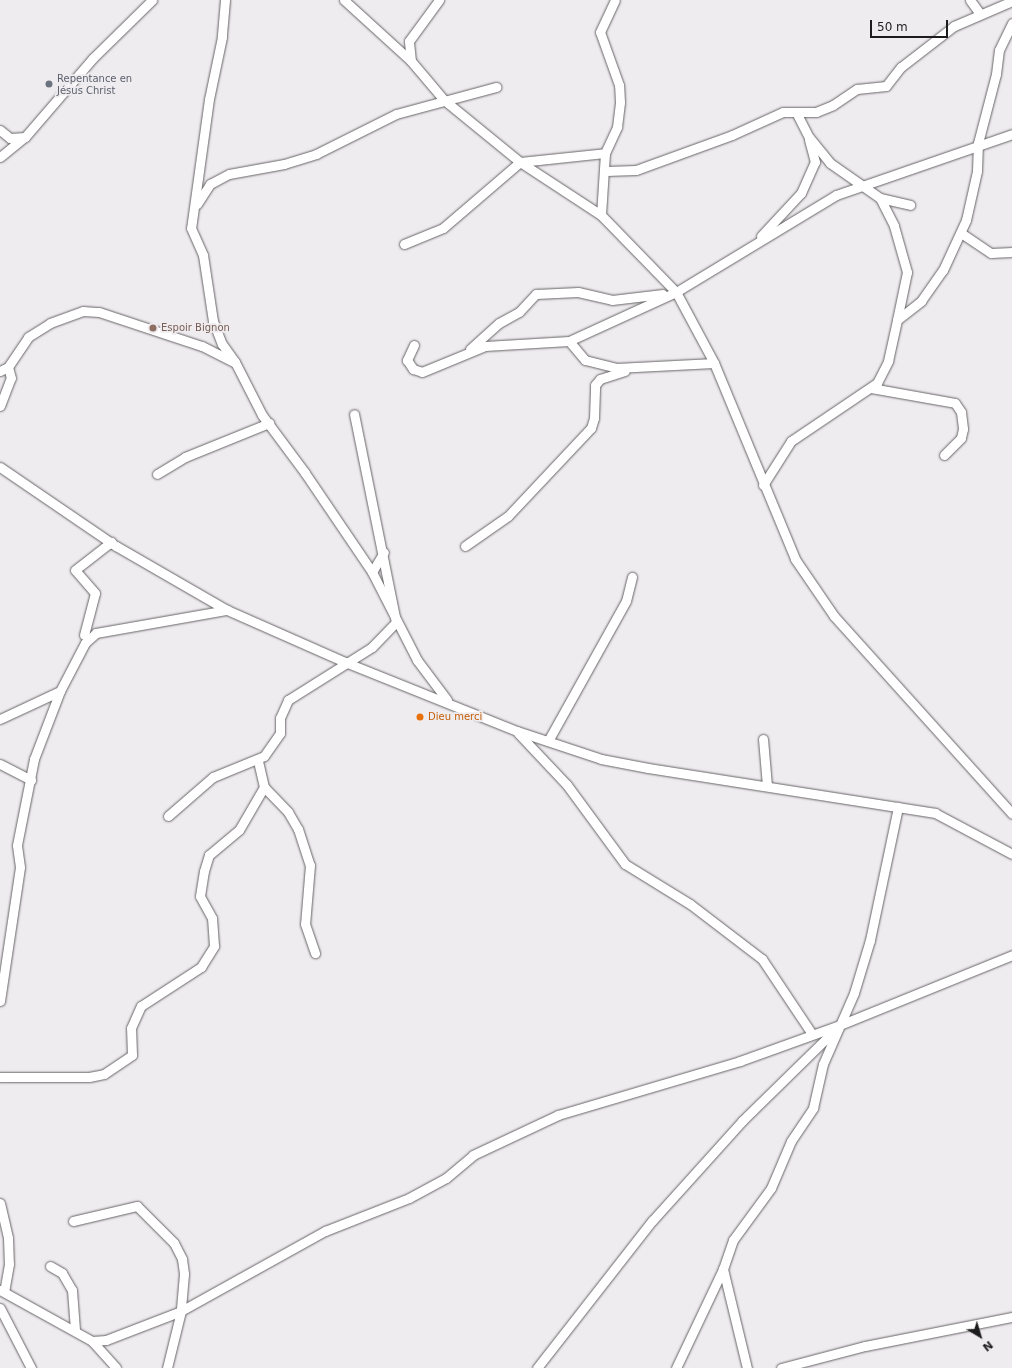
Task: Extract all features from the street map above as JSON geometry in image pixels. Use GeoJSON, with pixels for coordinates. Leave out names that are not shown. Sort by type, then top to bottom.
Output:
{"type":"FeatureCollection","features":[{"type":"Feature","properties":{"kind":"street"},"geometry":{"type":"LineString","coordinates":[[0,157],[25,137],[89,63],[152,0]]}},
{"type":"Feature","properties":{"kind":"street"},"geometry":{"type":"LineString","coordinates":[[225,0],[222,37],[209,99],[191,228],[203,255],[213,321],[222,344],[235,362],[269,423],[372,572],[396,622],[421,665],[448,701]]}},
{"type":"Feature","properties":{"kind":"street"},"geometry":{"type":"LineString","coordinates":[[344,0],[411,61],[444,100],[520,162],[601,215],[676,292],[714,363],[763,485],[795,559],[834,616],[1012,814]]}},
{"type":"Feature","properties":{"kind":"street"},"geometry":{"type":"LineString","coordinates":[[400,51],[409,42],[440,0]]}},
{"type":"Feature","properties":{"kind":"street"},"geometry":{"type":"LineString","coordinates":[[601,215],[606,171],[605,153],[617,127],[619,85],[600,32],[613,10],[615,0]]}},
{"type":"Feature","properties":{"kind":"street"},"geometry":{"type":"LineString","coordinates":[[970,0],[980,14]]}},
{"type":"Feature","properties":{"kind":"street"},"geometry":{"type":"LineString","coordinates":[[606,171],[636,170],[732,136],[783,112],[816,112],[833,105],[857,89],[886,86],[901,67],[954,26],[1012,1]]}},
{"type":"Feature","properties":{"kind":"street"},"geometry":{"type":"LineString","coordinates":[[897,320],[920,301],[943,270],[961,233],[977,171],[978,143],[995,81],[999,50],[1012,23]]}},
{"type":"Feature","properties":{"kind":"street"},"geometry":{"type":"LineString","coordinates":[[409,42],[411,61]]}},
{"type":"Feature","properties":{"kind":"street"},"geometry":{"type":"LineString","coordinates":[[191,228],[195,209],[204,190],[221,178],[316,154],[396,114],[496,87]]}},
{"type":"Feature","properties":{"kind":"street"},"geometry":{"type":"LineString","coordinates":[[796,112],[809,137],[830,163],[859,186],[880,198],[910,205]]}},
{"type":"Feature","properties":{"kind":"street"},"geometry":{"type":"LineString","coordinates":[[0,130],[10,138],[25,137]]}},
{"type":"Feature","properties":{"kind":"street"},"geometry":{"type":"LineString","coordinates":[[469,350],[485,346],[569,341],[676,292],[836,195],[978,143],[1012,134]]}},
{"type":"Feature","properties":{"kind":"street"},"geometry":{"type":"LineString","coordinates":[[751,246],[801,193],[815,162],[809,137]]}},
{"type":"Feature","properties":{"kind":"street"},"geometry":{"type":"LineString","coordinates":[[404,244],[443,228],[520,162],[605,153]]}},
{"type":"Feature","properties":{"kind":"street"},"geometry":{"type":"LineString","coordinates":[[763,485],[791,441],[871,388],[877,383],[888,361],[907,272],[894,226],[880,198]]}},
{"type":"Feature","properties":{"kind":"street"},"geometry":{"type":"LineString","coordinates":[[961,233],[991,253],[1012,252]]}},
{"type":"Feature","properties":{"kind":"street"},"geometry":{"type":"LineString","coordinates":[[414,345],[407,360],[413,369],[422,372],[447,364],[469,350],[499,323],[519,312],[536,294],[578,292],[612,300],[676,292]]}},
{"type":"Feature","properties":{"kind":"street"},"geometry":{"type":"LineString","coordinates":[[0,406],[11,378],[4,369],[28,337],[50,324],[83,311],[99,312],[202,346],[235,362]]}},
{"type":"Feature","properties":{"kind":"street"},"geometry":{"type":"LineString","coordinates":[[569,341],[585,360],[632,368],[714,363]]}},
{"type":"Feature","properties":{"kind":"street"},"geometry":{"type":"LineString","coordinates":[[465,546],[508,516],[569,448],[591,428],[594,418],[594,385],[600,379],[632,368]]}},
{"type":"Feature","properties":{"kind":"street"},"geometry":{"type":"LineString","coordinates":[[871,388],[955,404],[961,412],[963,429],[961,438],[944,455]]}},
{"type":"Feature","properties":{"kind":"street"},"geometry":{"type":"LineString","coordinates":[[168,816],[213,777],[258,760],[274,746],[280,734],[281,713],[288,700],[345,662],[381,641],[396,622],[384,552],[354,414]]}},
{"type":"Feature","properties":{"kind":"street"},"geometry":{"type":"LineString","coordinates":[[157,474],[192,454],[269,423]]}},
{"type":"Feature","properties":{"kind":"street"},"geometry":{"type":"LineString","coordinates":[[0,467],[111,542],[227,610],[345,662],[448,701],[518,732],[616,762],[935,813],[1012,854]]}},
{"type":"Feature","properties":{"kind":"street"},"geometry":{"type":"LineString","coordinates":[[84,635],[96,593],[75,570],[111,542]]}},
{"type":"Feature","properties":{"kind":"street"},"geometry":{"type":"LineString","coordinates":[[372,572],[384,552]]}},
{"type":"Feature","properties":{"kind":"street"},"geometry":{"type":"LineString","coordinates":[[548,741],[626,601],[632,577]]}},
{"type":"Feature","properties":{"kind":"street"},"geometry":{"type":"LineString","coordinates":[[0,1001],[2,960],[20,867],[17,845],[34,759],[60,691],[85,643],[96,633],[227,610]]}},
{"type":"Feature","properties":{"kind":"street"},"geometry":{"type":"LineString","coordinates":[[0,719],[60,691]]}},
{"type":"Feature","properties":{"kind":"street"},"geometry":{"type":"LineString","coordinates":[[518,732],[567,785],[625,864],[690,904],[762,959],[812,1034]]}},
{"type":"Feature","properties":{"kind":"street"},"geometry":{"type":"LineString","coordinates":[[763,739],[767,786]]}},
{"type":"Feature","properties":{"kind":"street"},"geometry":{"type":"LineString","coordinates":[[258,760],[264,787],[288,812],[298,829],[310,865],[305,924],[315,953]]}},
{"type":"Feature","properties":{"kind":"street"},"geometry":{"type":"LineString","coordinates":[[0,764],[31,780]]}},
{"type":"Feature","properties":{"kind":"street"},"geometry":{"type":"LineString","coordinates":[[0,1077],[89,1077],[109,1071],[132,1055],[131,1028],[141,1006],[201,967],[214,946],[212,918],[200,896],[204,871],[209,855],[239,830],[264,787]]}},
{"type":"Feature","properties":{"kind":"street"},"geometry":{"type":"LineString","coordinates":[[676,1368],[723,1269],[733,1240],[771,1188],[791,1141],[812,1108],[822,1064],[854,993],[870,940],[898,807]]}},
{"type":"Feature","properties":{"kind":"street"},"geometry":{"type":"LineString","coordinates":[[92,1341],[106,1340],[181,1312],[325,1231],[409,1198],[446,1178],[473,1155],[558,1116],[740,1061],[840,1025],[1012,955]]}},
{"type":"Feature","properties":{"kind":"street"},"geometry":{"type":"LineString","coordinates":[[537,1368],[652,1221],[742,1121],[840,1025]]}},
{"type":"Feature","properties":{"kind":"street"},"geometry":{"type":"LineString","coordinates":[[0,1203],[8,1238],[9,1264],[2,1291],[75,1330],[92,1341],[116,1368]]}},
{"type":"Feature","properties":{"kind":"street"},"geometry":{"type":"LineString","coordinates":[[73,1221],[137,1206],[174,1243],[182,1259],[184,1274],[181,1312],[167,1368]]}},
{"type":"Feature","properties":{"kind":"street"},"geometry":{"type":"LineString","coordinates":[[50,1266],[62,1273],[72,1290],[75,1330]]}},
{"type":"Feature","properties":{"kind":"street"},"geometry":{"type":"LineString","coordinates":[[723,1269],[747,1368]]}},
{"type":"Feature","properties":{"kind":"street"},"geometry":{"type":"LineString","coordinates":[[0,1308],[31,1368]]}},
{"type":"Feature","properties":{"kind":"street"},"geometry":{"type":"LineString","coordinates":[[781,1368],[865,1346],[1012,1318]]}},
{"type":"Feature","properties":{"kind":"place","name":"Repentance en Jésus Christ"},"geometry":{"type":"Point","coordinates":[49,84]}},
{"type":"Feature","properties":{"kind":"place","name":"Espoir Bignon"},"geometry":{"type":"Point","coordinates":[153,328]}},
{"type":"Feature","properties":{"kind":"place","name":"Dieu merci"},"geometry":{"type":"Point","coordinates":[420,717]}}]}
